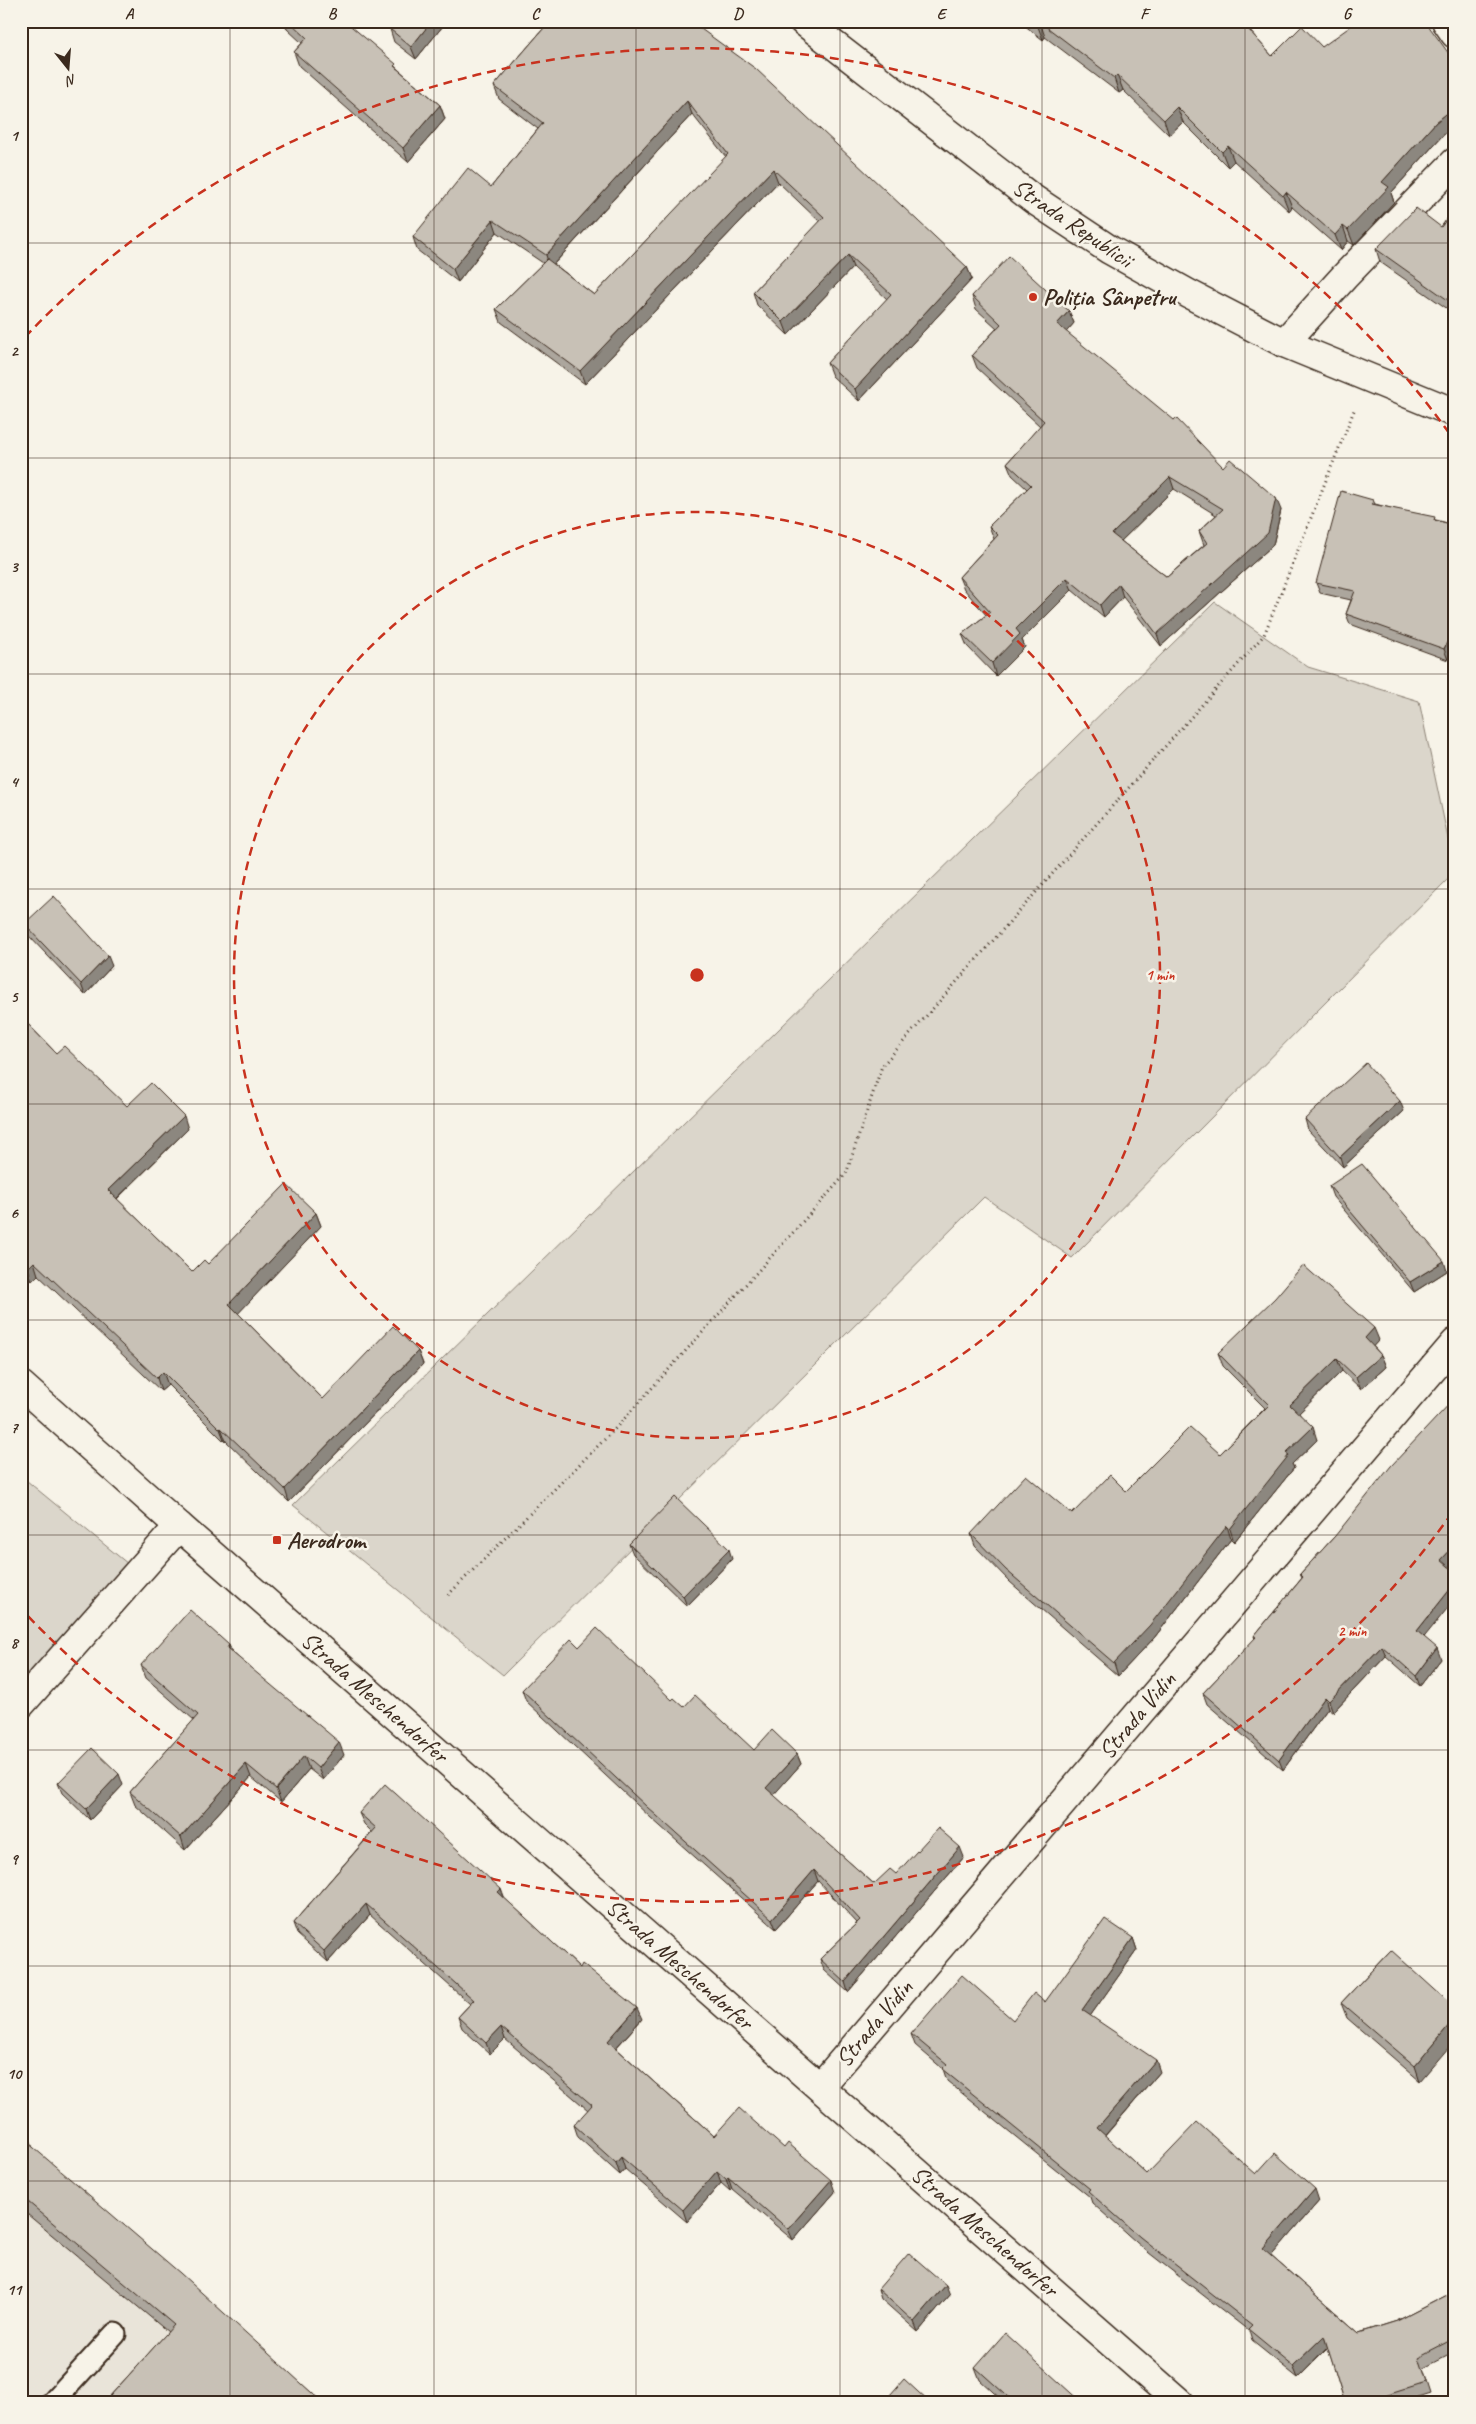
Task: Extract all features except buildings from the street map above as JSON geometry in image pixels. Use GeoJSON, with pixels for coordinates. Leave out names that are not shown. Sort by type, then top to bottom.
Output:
{"type":"FeatureCollection","features":[{"type":"Feature","properties":{"kind":"main road","name":"Strada Republicii"},"geometry":{"type":"LineString","coordinates":[[803,21],[1041,204],[1110,250],[1189,294],[1284,343],[1455,413]]}},
{"type":"Feature","properties":{"kind":"main road"},"geometry":{"type":"LineString","coordinates":[[1446,21],[1455,34]]}},
{"type":"Feature","properties":{"kind":"main road"},"geometry":{"type":"LineString","coordinates":[[1284,343],[1344,277],[1455,162]]}},
{"type":"Feature","properties":{"kind":"main road","name":"Strada Vidin"},"geometry":{"type":"LineString","coordinates":[[820,2087],[1455,1343]]}},
{"type":"Feature","properties":{"kind":"main road","name":"Strada Meschendorfer"},"geometry":{"type":"LineString","coordinates":[[21,1385],[1180,2403]]}},
{"type":"Feature","properties":{"kind":"main road"},"geometry":{"type":"LineString","coordinates":[[21,1704],[180,1526]]}},
{"type":"Feature","properties":{"kind":"lane"},"geometry":{"type":"LineString","coordinates":[[52,2403],[115,2334]]}},
{"type":"Feature","properties":{"kind":"path"},"geometry":{"type":"LineString","coordinates":[[448,1594],[613,1431],[846,1174],[882,1066],[1264,635],[1368,377]]}},
{"type":"Feature","properties":{"kind":"shaded area"},"geometry":{"type":"Polygon","coordinates":[[[1215,602],[1308,667],[1419,701],[1455,872],[1072,1258],[984,1197],[503,1675],[293,1505],[1215,602]]]}},
{"type":"Feature","properties":{"kind":"shaded area"},"geometry":{"type":"Polygon","coordinates":[[[21,1476],[128,1564],[21,1683],[21,1476]]]}},
{"type":"Feature","properties":{"kind":"shaded area"},"geometry":{"type":"Polygon","coordinates":[[[21,2141],[320,2403],[21,2403],[21,2141]]]}},
{"type":"Feature","properties":{"kind":"place","name":"Poliția Sânpetru"},"geometry":{"type":"Point","coordinates":[1033,297]}},
{"type":"Feature","properties":{"kind":"place","name":"Aerodrom"},"geometry":{"type":"Point","coordinates":[277,1540]}}]}
